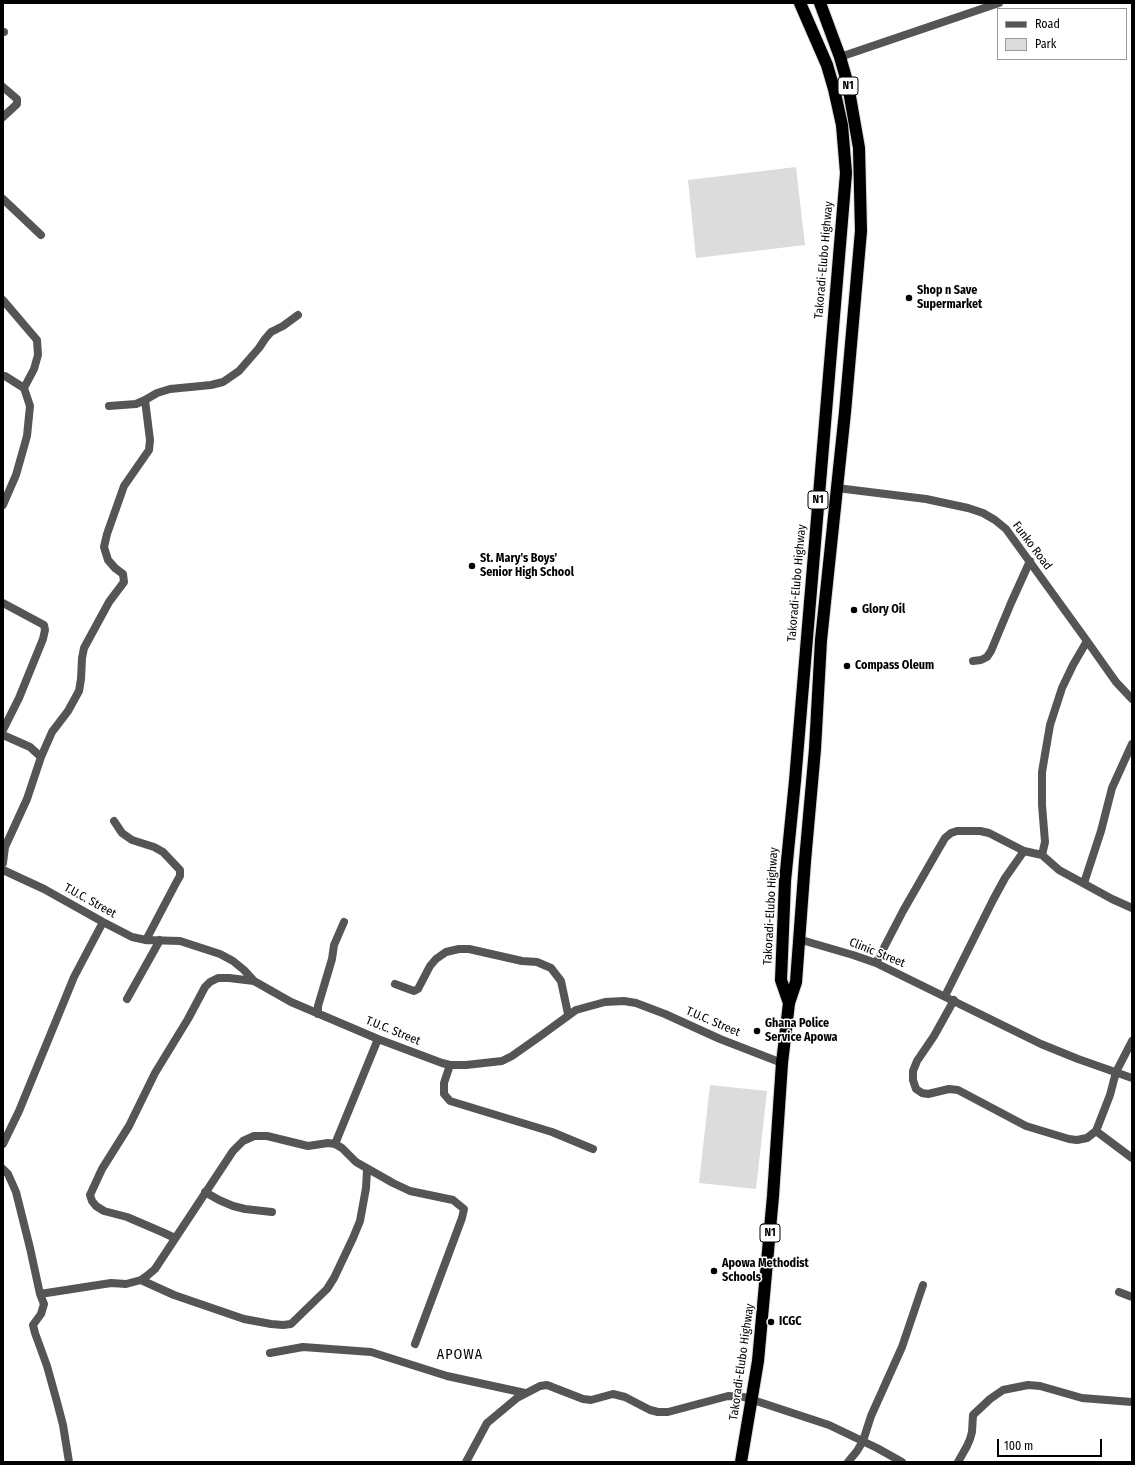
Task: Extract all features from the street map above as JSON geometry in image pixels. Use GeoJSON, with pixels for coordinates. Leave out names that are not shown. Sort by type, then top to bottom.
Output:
{"type":"FeatureCollection","features":[{"type":"Feature","properties":{"kind":"highway","name":"Takoradi-Elubo Highway"},"geometry":{"type":"LineString","coordinates":[[789,1003],[781,980],[785,881],[795,781],[846,173],[842,125],[834,89],[827,65],[800,3]]}},
{"type":"Feature","properties":{"kind":"highway","name":"Takoradi-Elubo Highway"},"geometry":{"type":"LineString","coordinates":[[741,1462],[752,1400],[762,1328],[782,1063],[789,1003],[796,982],[798,939],[816,749],[821,640],[861,231],[859,148],[848,85],[840,57],[820,3]]}},
{"type":"Feature","properties":{"kind":"street"},"geometry":{"type":"LineString","coordinates":[[840,57],[1000,3]]}},
{"type":"Feature","properties":{"kind":"street"},"geometry":{"type":"LineString","coordinates":[[3,87],[17,99],[18,104],[3,117]]}},
{"type":"Feature","properties":{"kind":"street"},"geometry":{"type":"LineString","coordinates":[[3,199],[41,235]]}},
{"type":"Feature","properties":{"kind":"street"},"geometry":{"type":"LineString","coordinates":[[3,300],[37,340],[38,355],[34,369],[24,388]]}},
{"type":"Feature","properties":{"kind":"street"},"geometry":{"type":"LineString","coordinates":[[109,406],[136,404],[157,392],[170,389],[210,385],[223,382],[238,371],[271,332],[283,326],[298,315]]}},
{"type":"Feature","properties":{"kind":"street"},"geometry":{"type":"LineString","coordinates":[[3,376],[24,388],[30,406],[27,436],[16,475],[3,505]]}},
{"type":"Feature","properties":{"kind":"street"},"geometry":{"type":"LineString","coordinates":[[3,863],[4,847],[27,799],[41,757],[52,732],[68,711],[79,691],[84,648],[109,602],[124,582],[123,574],[108,560],[104,547],[124,486],[135,468],[149,450],[150,440],[145,400]]}},
{"type":"Feature","properties":{"kind":"street","name":"Funko Road"},"geometry":{"type":"LineString","coordinates":[[837,488],[926,499],[968,508],[983,513],[995,520],[1006,529],[1116,682],[1132,699]]}},
{"type":"Feature","properties":{"kind":"street"},"geometry":{"type":"LineString","coordinates":[[973,661],[981,660],[987,657],[991,651],[1030,562]]}},
{"type":"Feature","properties":{"kind":"street"},"geometry":{"type":"LineString","coordinates":[[3,603],[44,625],[45,630],[43,639],[19,698],[3,730]]}},
{"type":"Feature","properties":{"kind":"street"},"geometry":{"type":"LineString","coordinates":[[1042,855],[1045,842],[1042,805],[1042,772],[1050,725],[1055,708],[1073,665],[1088,641]]}},
{"type":"Feature","properties":{"kind":"street"},"geometry":{"type":"LineString","coordinates":[[3,735],[30,747],[41,757]]}},
{"type":"Feature","properties":{"kind":"street"},"geometry":{"type":"LineString","coordinates":[[1084,883],[1101,831],[1112,788],[1132,744]]}},
{"type":"Feature","properties":{"kind":"street"},"geometry":{"type":"LineString","coordinates":[[114,821],[122,833],[132,840],[154,847],[163,852],[180,870],[180,876],[146,940]]}},
{"type":"Feature","properties":{"kind":"street"},"geometry":{"type":"LineString","coordinates":[[876,964],[928,866],[946,838],[951,833],[968,830],[989,833],[1024,851],[1042,855],[1059,870],[1112,899],[1132,908]]}},
{"type":"Feature","properties":{"kind":"street"},"geometry":{"type":"LineString","coordinates":[[945,996],[993,900],[1005,878],[1024,851]]}},
{"type":"Feature","properties":{"kind":"street","name":"T.U.C. Street"},"geometry":{"type":"LineString","coordinates":[[3,870],[44,889],[132,937],[146,940],[180,941],[220,954],[233,961],[254,981],[291,1002],[378,1039],[450,1065],[466,1065],[502,1061],[539,1037],[568,1014],[576,1010],[585,1006],[605,1002],[624,1001],[636,1003],[720,1039],[782,1063]]}},
{"type":"Feature","properties":{"kind":"street"},"geometry":{"type":"LineString","coordinates":[[3,1144],[19,1111],[74,977],[103,922]]}},
{"type":"Feature","properties":{"kind":"street"},"geometry":{"type":"LineString","coordinates":[[318,1014],[318,1006],[332,959],[334,945],[344,922]]}},
{"type":"Feature","properties":{"kind":"street","name":"Clinic Street"},"geometry":{"type":"LineString","coordinates":[[798,939],[853,955],[876,964],[954,1000],[1041,1044],[1132,1078]]}},
{"type":"Feature","properties":{"kind":"street"},"geometry":{"type":"LineString","coordinates":[[127,999],[160,940]]}},
{"type":"Feature","properties":{"kind":"street"},"geometry":{"type":"LineString","coordinates":[[395,984],[414,991],[418,989],[430,966],[436,959],[446,952],[459,949],[469,949],[522,961],[536,962],[551,968],[561,981],[568,1014]]}},
{"type":"Feature","properties":{"kind":"street"},"geometry":{"type":"LineString","coordinates":[[175,1238],[132,1219],[104,1211],[92,1202],[90,1195],[102,1169],[129,1126],[155,1073],[188,1019],[205,987],[210,982],[218,978],[254,981]]}},
{"type":"Feature","properties":{"kind":"street"},"geometry":{"type":"LineString","coordinates":[[954,1000],[934,1036],[917,1061],[913,1071],[912,1080],[916,1089],[922,1093],[928,1094],[949,1089],[958,1090],[1026,1126],[1069,1139],[1077,1140],[1087,1138],[1096,1131],[1110,1096],[1116,1072],[1132,1041]]}},
{"type":"Feature","properties":{"kind":"street"},"geometry":{"type":"LineString","coordinates":[[335,1144],[378,1039]]}},
{"type":"Feature","properties":{"kind":"street"},"geometry":{"type":"LineString","coordinates":[[450,1065],[444,1083],[444,1094],[450,1100],[546,1130],[593,1149]]}},
{"type":"Feature","properties":{"kind":"street"},"geometry":{"type":"LineString","coordinates":[[1096,1131],[1132,1158]]}},
{"type":"Feature","properties":{"kind":"street"},"geometry":{"type":"LineString","coordinates":[[40,1294],[111,1283],[126,1284],[141,1280],[155,1269],[205,1192],[234,1151],[243,1141],[254,1136],[267,1136],[308,1146],[328,1143],[335,1144],[342,1148],[352,1159],[368,1170],[410,1192],[453,1200],[464,1209],[462,1218],[414,1344]]}},
{"type":"Feature","properties":{"kind":"street"},"geometry":{"type":"LineString","coordinates":[[3,1169],[8,1174],[16,1192],[40,1294],[44,1304],[41,1314],[33,1325],[57,1402],[63,1425],[69,1462]]}},
{"type":"Feature","properties":{"kind":"street"},"geometry":{"type":"LineString","coordinates":[[141,1280],[174,1295],[244,1319],[282,1325],[291,1324],[327,1289],[334,1278],[360,1221],[368,1170]]}},
{"type":"Feature","properties":{"kind":"street"},"geometry":{"type":"LineString","coordinates":[[205,1192],[234,1206],[272,1212]]}},
{"type":"Feature","properties":{"kind":"street"},"geometry":{"type":"LineString","coordinates":[[848,1462],[857,1451],[863,1440],[871,1416],[902,1347],[923,1285]]}},
{"type":"Feature","properties":{"kind":"street"},"geometry":{"type":"LineString","coordinates":[[1119,1292],[1132,1297]]}},
{"type":"Feature","properties":{"kind":"street"},"geometry":{"type":"LineString","coordinates":[[270,1353],[303,1347],[371,1352],[447,1376],[525,1393]]}},
{"type":"Feature","properties":{"kind":"street"},"geometry":{"type":"LineString","coordinates":[[466,1462],[487,1423],[509,1404],[525,1393],[540,1386],[547,1385],[582,1399],[591,1400],[613,1394],[625,1397],[650,1410],[658,1412],[668,1412],[728,1396],[744,1397],[829,1425],[863,1440],[902,1462]]}},
{"type":"Feature","properties":{"kind":"street"},"geometry":{"type":"LineString","coordinates":[[958,1462],[970,1439],[973,1415],[990,1399],[1003,1390],[1028,1385],[1040,1386],[1082,1398],[1132,1402]]}},
{"type":"Feature","properties":{"kind":"green space"},"geometry":{"type":"Polygon","coordinates":[[[796,167],[805,245],[696,258],[688,180],[796,167]]]}},
{"type":"Feature","properties":{"kind":"green space"},"geometry":{"type":"Polygon","coordinates":[[[710,1085],[767,1091],[756,1189],[699,1183],[710,1085]]]}},
{"type":"Feature","properties":{"kind":"place","name":"Shop n Save Supermarket"},"geometry":{"type":"Point","coordinates":[909,298]}},
{"type":"Feature","properties":{"kind":"place","name":"St. Mary's Boys' Senior High School"},"geometry":{"type":"Point","coordinates":[472,566]}},
{"type":"Feature","properties":{"kind":"place","name":"Glory Oil"},"geometry":{"type":"Point","coordinates":[854,610]}},
{"type":"Feature","properties":{"kind":"place","name":"Compass Oleum"},"geometry":{"type":"Point","coordinates":[847,666]}},
{"type":"Feature","properties":{"kind":"place","name":"Ghana Police Service Apowa"},"geometry":{"type":"Point","coordinates":[757,1031]}},
{"type":"Feature","properties":{"kind":"place","name":"Apowa Methodist Schools"},"geometry":{"type":"Point","coordinates":[714,1271]}},
{"type":"Feature","properties":{"kind":"place","name":"ICGC"},"geometry":{"type":"Point","coordinates":[771,1322]}},
{"type":"Feature","properties":{"kind":"district","name":"APOWA"},"geometry":{"type":"Point","coordinates":[460,1355]}}]}
